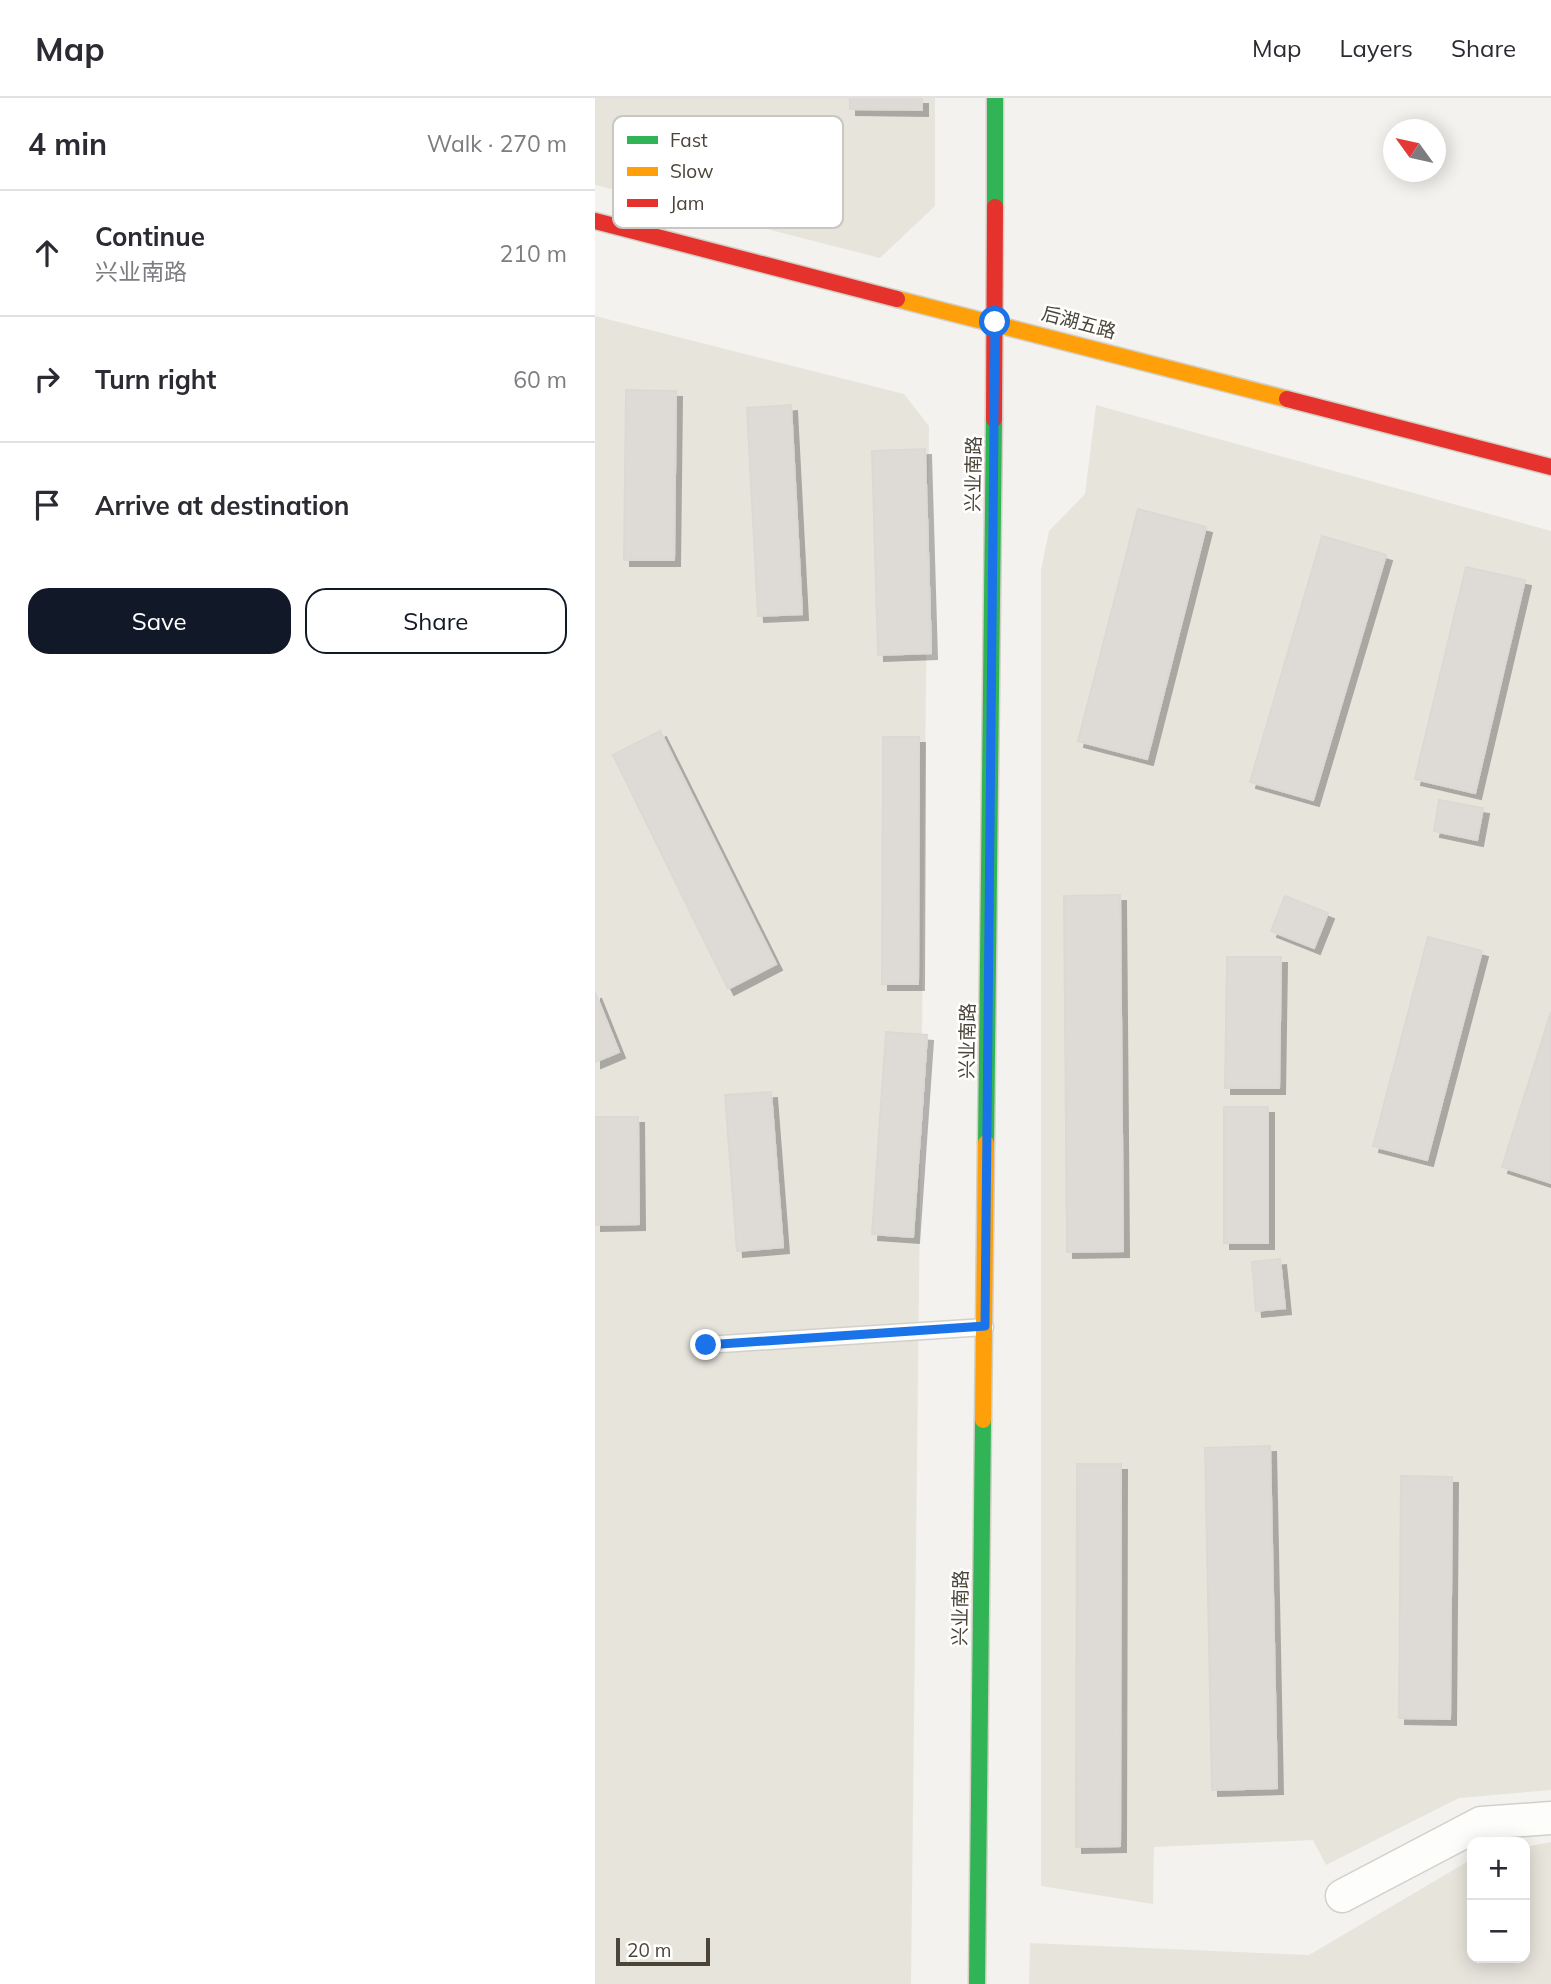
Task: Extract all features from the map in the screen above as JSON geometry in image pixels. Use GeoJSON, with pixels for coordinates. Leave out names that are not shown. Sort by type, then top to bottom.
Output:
{"type":"FeatureCollection","features":[{"type":"Feature","properties":{"kind":"street","name":"兴业南路"},"geometry":{"type":"LineString","coordinates":[[977,1984],[995,322],[995,98]]}},
{"type":"Feature","properties":{"kind":"street","name":"后湖五路"},"geometry":{"type":"LineString","coordinates":[[595,221],[613,226]]}},
{"type":"Feature","properties":{"kind":"street","name":"后湖五路"},"geometry":{"type":"LineString","coordinates":[[623,228],[1551,467]]}},
{"type":"Feature","properties":{"kind":"street"},"geometry":{"type":"LineString","coordinates":[[1342,1896],[1482,1823],[1551,1818]]}},
{"type":"Feature","properties":{"kind":"lane"},"geometry":{"type":"LineString","coordinates":[[706,1345],[985,1326]]}},
{"type":"Feature","properties":{"kind":"shaded area"},"geometry":{"type":"Polygon","coordinates":[[[595,98],[935,98],[935,206],[880,258],[763,228],[843,228],[843,116],[613,116],[613,190],[595,185],[595,98]]]}},
{"type":"Feature","properties":{"kind":"shaded area"},"geometry":{"type":"Polygon","coordinates":[[[595,316],[904,394],[929,426],[911,1984],[595,1984],[595,316]]]}},
{"type":"Feature","properties":{"kind":"shaded area"},"geometry":{"type":"Polygon","coordinates":[[[1096,405],[1551,531],[1551,1790],[1459,1798],[1326,1865],[1313,1840],[1154,1847],[1153,1904],[1041,1886],[1041,570],[1049,531],[1085,494],[1096,405]]]}},
{"type":"Feature","properties":{"kind":"shaded area"},"geometry":{"type":"Polygon","coordinates":[[[1551,1842],[1551,1984],[1029,1984],[1030,1943],[1309,1955],[1467,1862],[1467,1963],[1530,1963],[1530,1846],[1551,1842]]]}},
{"type":"Feature","properties":{"kind":"building"},"geometry":{"type":"Polygon","coordinates":[[[850,98],[922,98],[922,110],[850,109],[850,98]]]}},
{"type":"Feature","properties":{"kind":"building"},"geometry":{"type":"Polygon","coordinates":[[[626,390],[676,391],[674,560],[624,560],[626,390]]]}},
{"type":"Feature","properties":{"kind":"building"},"geometry":{"type":"Polygon","coordinates":[[[791,405],[802,614],[758,616],[747,408],[791,405]]]}},
{"type":"Feature","properties":{"kind":"building"},"geometry":{"type":"Polygon","coordinates":[[[925,449],[931,653],[878,655],[872,451],[925,449]]]}},
{"type":"Feature","properties":{"kind":"building"},"geometry":{"type":"Polygon","coordinates":[[[1138,509],[1206,527],[1147,759],[1078,741],[1138,509]]]}},
{"type":"Feature","properties":{"kind":"building"},"geometry":{"type":"Polygon","coordinates":[[[1322,536],[1386,555],[1313,800],[1250,782],[1322,536]]]}},
{"type":"Feature","properties":{"kind":"building"},"geometry":{"type":"Polygon","coordinates":[[[1466,567],[1525,580],[1475,793],[1415,779],[1466,567]]]}},
{"type":"Feature","properties":{"kind":"building"},"geometry":{"type":"Polygon","coordinates":[[[660,731],[776,964],[728,989],[613,755],[660,731]]]}},
{"type":"Feature","properties":{"kind":"building"},"geometry":{"type":"Polygon","coordinates":[[[883,737],[919,737],[918,984],[882,984],[883,737]]]}},
{"type":"Feature","properties":{"kind":"building"},"geometry":{"type":"Polygon","coordinates":[[[1439,800],[1483,808],[1477,840],[1434,831],[1439,800]]]}},
{"type":"Feature","properties":{"kind":"building"},"geometry":{"type":"Polygon","coordinates":[[[1120,895],[1123,1251],[1067,1252],[1064,896],[1120,895]]]}},
{"type":"Feature","properties":{"kind":"building"},"geometry":{"type":"Polygon","coordinates":[[[1285,896],[1328,913],[1314,948],[1271,931],[1285,896]]]}},
{"type":"Feature","properties":{"kind":"building"},"geometry":{"type":"Polygon","coordinates":[[[1428,937],[1482,951],[1427,1160],[1373,1146],[1428,937]]]}},
{"type":"Feature","properties":{"kind":"building"},"geometry":{"type":"Polygon","coordinates":[[[1227,957],[1281,957],[1279,1088],[1225,1088],[1227,957]]]}},
{"type":"Feature","properties":{"kind":"building"},"geometry":{"type":"Polygon","coordinates":[[[595,992],[619,1052],[595,1062],[595,992]]]}},
{"type":"Feature","properties":{"kind":"building"},"geometry":{"type":"Polygon","coordinates":[[[1551,1012],[1551,1183],[1502,1167],[1551,1012]]]}},
{"type":"Feature","properties":{"kind":"building"},"geometry":{"type":"Polygon","coordinates":[[[886,1032],[927,1035],[913,1237],[872,1234],[886,1032]]]}},
{"type":"Feature","properties":{"kind":"building"},"geometry":{"type":"Polygon","coordinates":[[[771,1092],[783,1247],[737,1251],[725,1095],[771,1092]]]}},
{"type":"Feature","properties":{"kind":"building"},"geometry":{"type":"Polygon","coordinates":[[[1224,1107],[1268,1107],[1268,1243],[1224,1243],[1224,1107]]]}},
{"type":"Feature","properties":{"kind":"building"},"geometry":{"type":"Polygon","coordinates":[[[595,1117],[638,1117],[639,1224],[595,1225],[595,1117]]]}},
{"type":"Feature","properties":{"kind":"building"},"geometry":{"type":"Polygon","coordinates":[[[1280,1259],[1285,1308],[1256,1311],[1252,1262],[1280,1259]]]}},
{"type":"Feature","properties":{"kind":"building"},"geometry":{"type":"Polygon","coordinates":[[[1270,1446],[1277,1788],[1212,1790],[1205,1448],[1270,1446]]]}},
{"type":"Feature","properties":{"kind":"building"},"geometry":{"type":"Polygon","coordinates":[[[1077,1464],[1121,1464],[1120,1846],[1076,1847],[1077,1464]]]}},
{"type":"Feature","properties":{"kind":"building"},"geometry":{"type":"Polygon","coordinates":[[[1401,1476],[1452,1477],[1450,1719],[1399,1718],[1401,1476]]]}},
{"type":"Feature","properties":{"kind":"traffic: fast"},"geometry":{"type":"LineString","coordinates":[[995,98],[995,207]]}},
{"type":"Feature","properties":{"kind":"traffic: fast"},"geometry":{"type":"LineString","coordinates":[[986,1143],[994,419]]}},
{"type":"Feature","properties":{"kind":"traffic: fast"},"geometry":{"type":"LineString","coordinates":[[977,1984],[983,1420]]}},
{"type":"Feature","properties":{"kind":"traffic: slow"},"geometry":{"type":"LineString","coordinates":[[897,299],[1287,399]]}},
{"type":"Feature","properties":{"kind":"traffic: slow"},"geometry":{"type":"LineString","coordinates":[[983,1420],[986,1143]]}},
{"type":"Feature","properties":{"kind":"traffic: jam"},"geometry":{"type":"LineString","coordinates":[[994,419],[995,207]]}},
{"type":"Feature","properties":{"kind":"traffic: jam"},"geometry":{"type":"LineString","coordinates":[[595,221],[613,226]]}},
{"type":"Feature","properties":{"kind":"traffic: jam"},"geometry":{"type":"LineString","coordinates":[[622,228],[897,299]]}},
{"type":"Feature","properties":{"kind":"traffic: jam"},"geometry":{"type":"LineString","coordinates":[[1287,399],[1551,467]]}},
{"type":"Feature","properties":{"kind":"route"},"geometry":{"type":"LineString","coordinates":[[706,1345],[985,1326],[995,322]]}}]}
